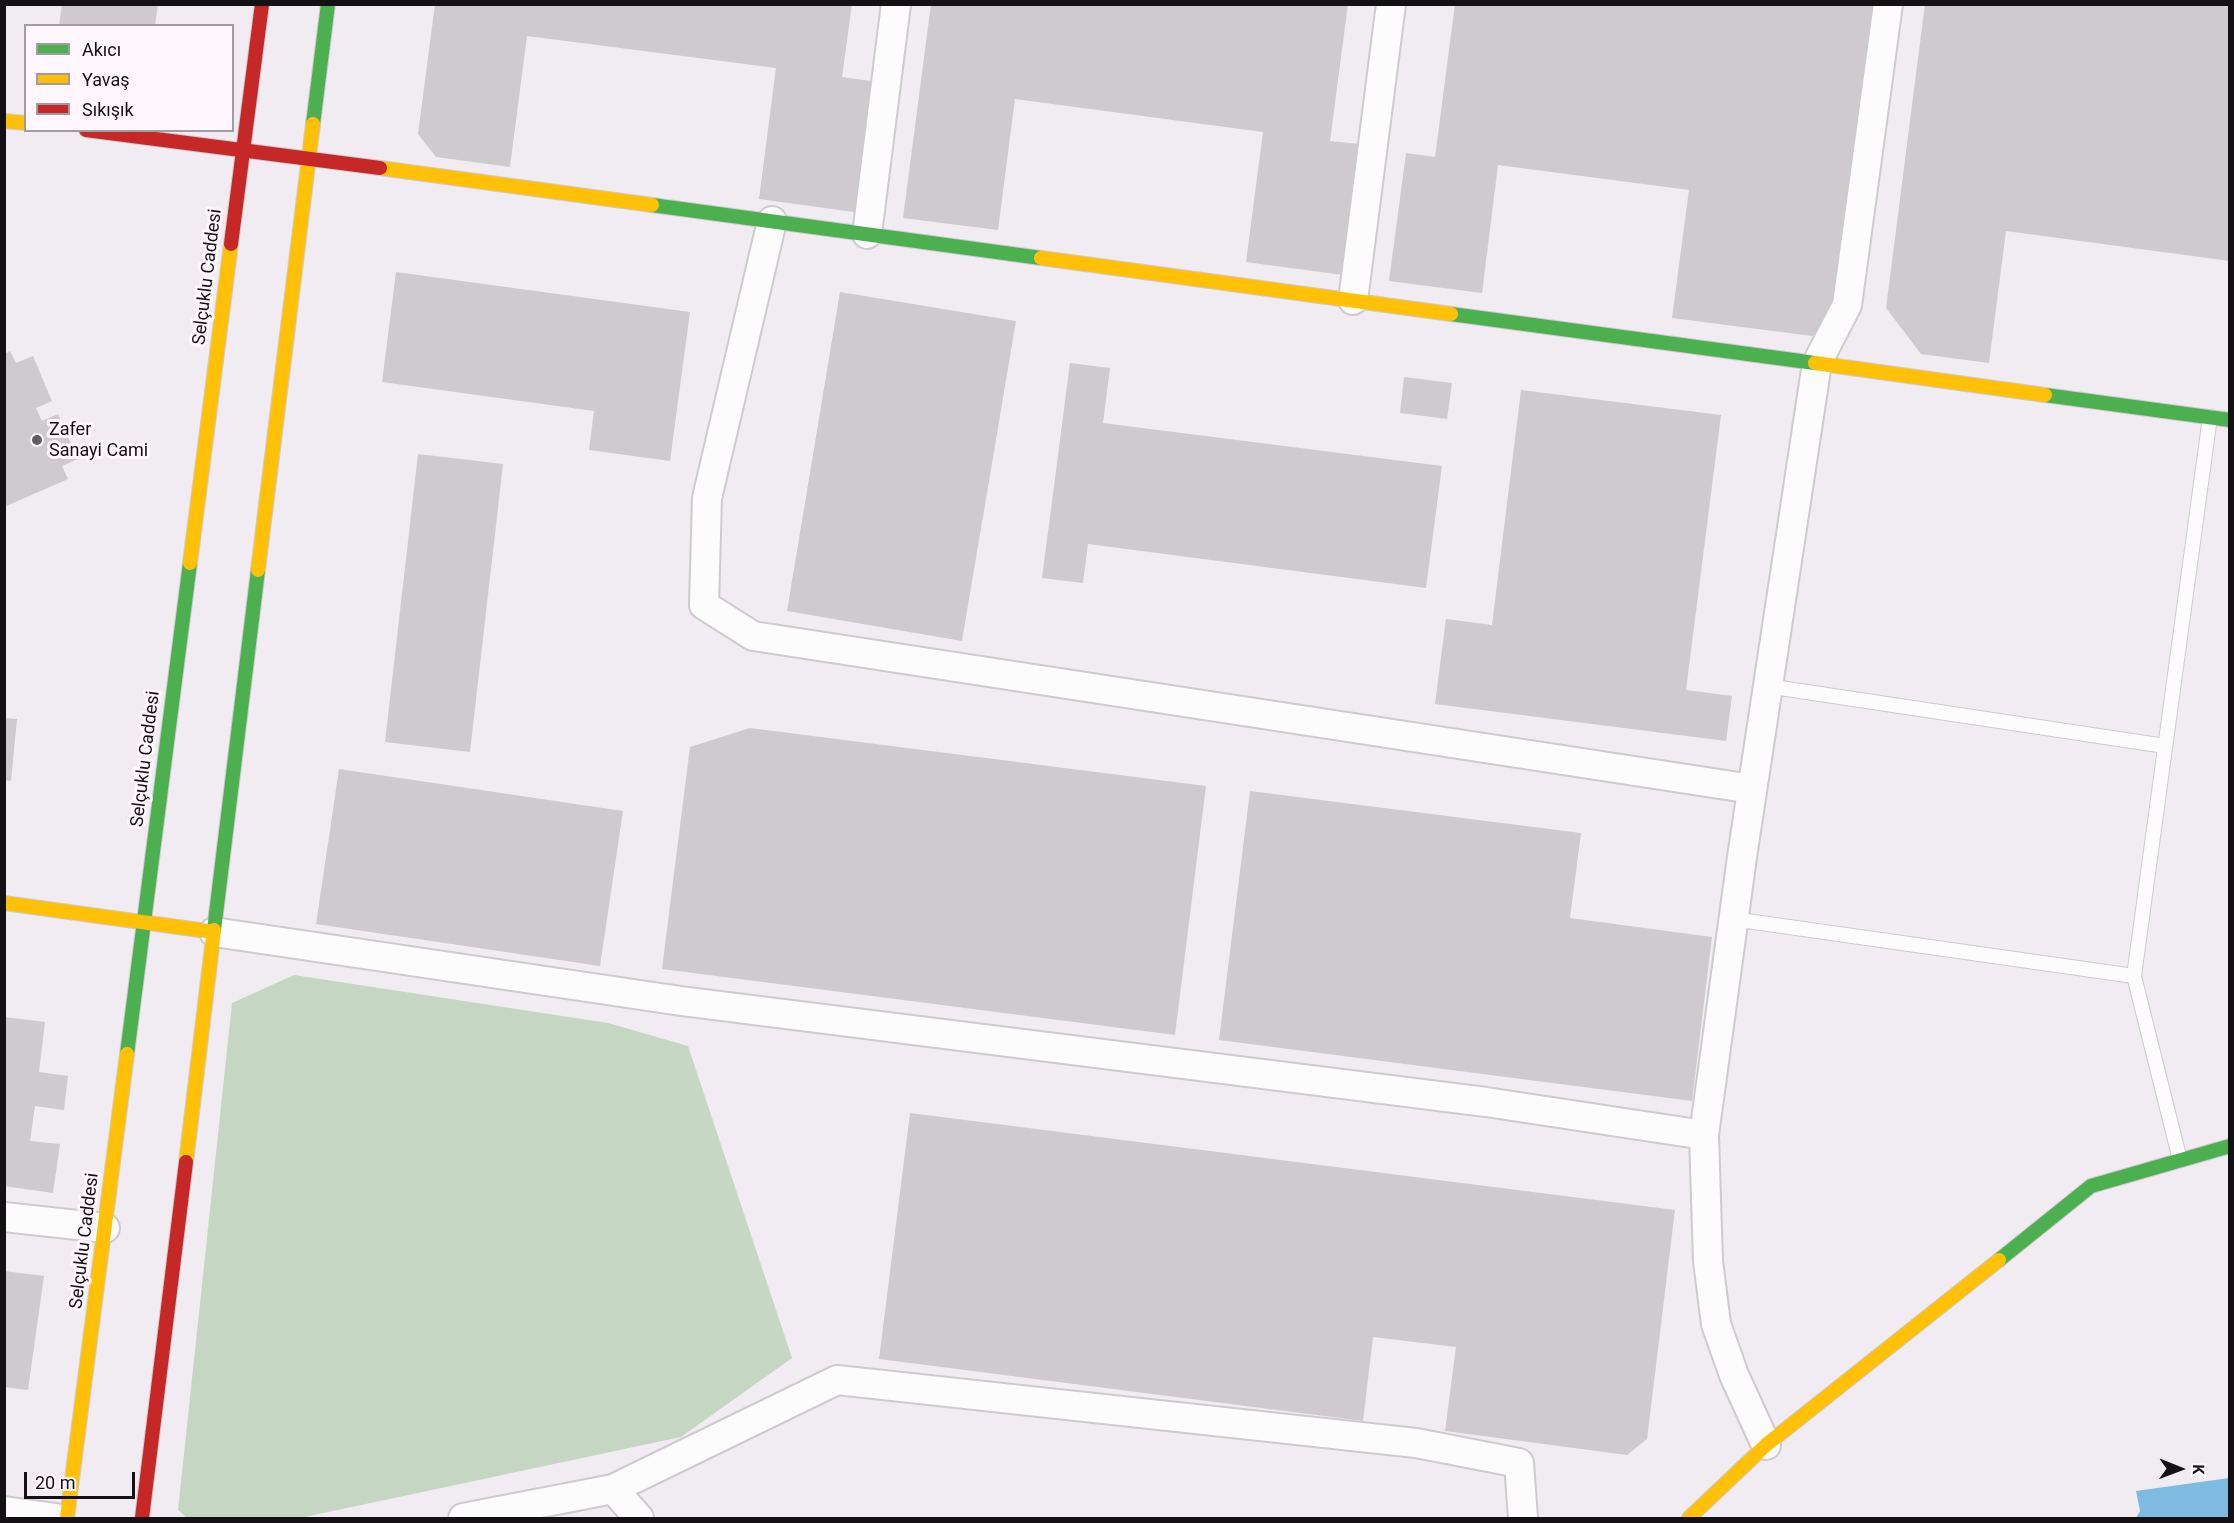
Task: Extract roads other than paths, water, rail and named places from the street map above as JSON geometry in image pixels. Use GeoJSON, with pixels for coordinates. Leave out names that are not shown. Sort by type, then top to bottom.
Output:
{"type":"FeatureCollection","features":[{"type":"Feature","properties":{"kind":"street","name":"Selçuklu Caddesi"},"geometry":{"type":"LineString","coordinates":[[67,1518],[262,4]]}},
{"type":"Feature","properties":{"kind":"street"},"geometry":{"type":"LineString","coordinates":[[142,1518],[328,4]]}},
{"type":"Feature","properties":{"kind":"street"},"geometry":{"type":"LineString","coordinates":[[867,234],[896,4]]}},
{"type":"Feature","properties":{"kind":"street"},"geometry":{"type":"LineString","coordinates":[[1353,300],[1391,4]]}},
{"type":"Feature","properties":{"kind":"street"},"geometry":{"type":"LineString","coordinates":[[1766,1445],[1734,1375],[1716,1324],[1708,1262],[1704,1135],[1767,686],[1817,363],[1847,305],[1888,4]]}},
{"type":"Feature","properties":{"kind":"street"},"geometry":{"type":"LineString","coordinates":[[4,121],[24,123]]}},
{"type":"Feature","properties":{"kind":"street"},"geometry":{"type":"LineString","coordinates":[[102,132],[309,158],[2229,420]]}},
{"type":"Feature","properties":{"kind":"street"},"geometry":{"type":"LineString","coordinates":[[772,221],[707,498],[704,604],[753,636],[1752,789]]}},
{"type":"Feature","properties":{"kind":"street"},"geometry":{"type":"LineString","coordinates":[[4,903],[144,921],[681,1001],[1486,1102],[1704,1135]]}},
{"type":"Feature","properties":{"kind":"street"},"geometry":{"type":"LineString","coordinates":[[1689,1518],[1766,1445],[2091,1186],[2229,1146]]}},
{"type":"Feature","properties":{"kind":"street"},"geometry":{"type":"LineString","coordinates":[[4,1217],[105,1228]]}},
{"type":"Feature","properties":{"kind":"street"},"geometry":{"type":"LineString","coordinates":[[463,1518],[614,1489],[837,1380],[1416,1443],[1519,1463],[1522,1518]]}},
{"type":"Feature","properties":{"kind":"street"},"geometry":{"type":"LineString","coordinates":[[614,1489],[639,1518]]}},
{"type":"Feature","properties":{"kind":"street"},"geometry":{"type":"LineString","coordinates":[[4,1511],[56,1518]]}},
{"type":"Feature","properties":{"kind":"lane"},"geometry":{"type":"LineString","coordinates":[[2180,1160],[2134,976],[2210,417]]}},
{"type":"Feature","properties":{"kind":"lane"},"geometry":{"type":"LineString","coordinates":[[1767,686],[2165,747]]}},
{"type":"Feature","properties":{"kind":"lane"},"geometry":{"type":"LineString","coordinates":[[1733,919],[2134,976]]}},
{"type":"Feature","properties":{"kind":"water"},"geometry":{"type":"Polygon","coordinates":[[[2229,1478],[2229,1518],[2136,1518],[2140,1511],[2136,1491],[2229,1478]]]}},
{"type":"Feature","properties":{"kind":"place","name":"Zafer Sanayi Cami"},"geometry":{"type":"Point","coordinates":[37,440]}}]}
